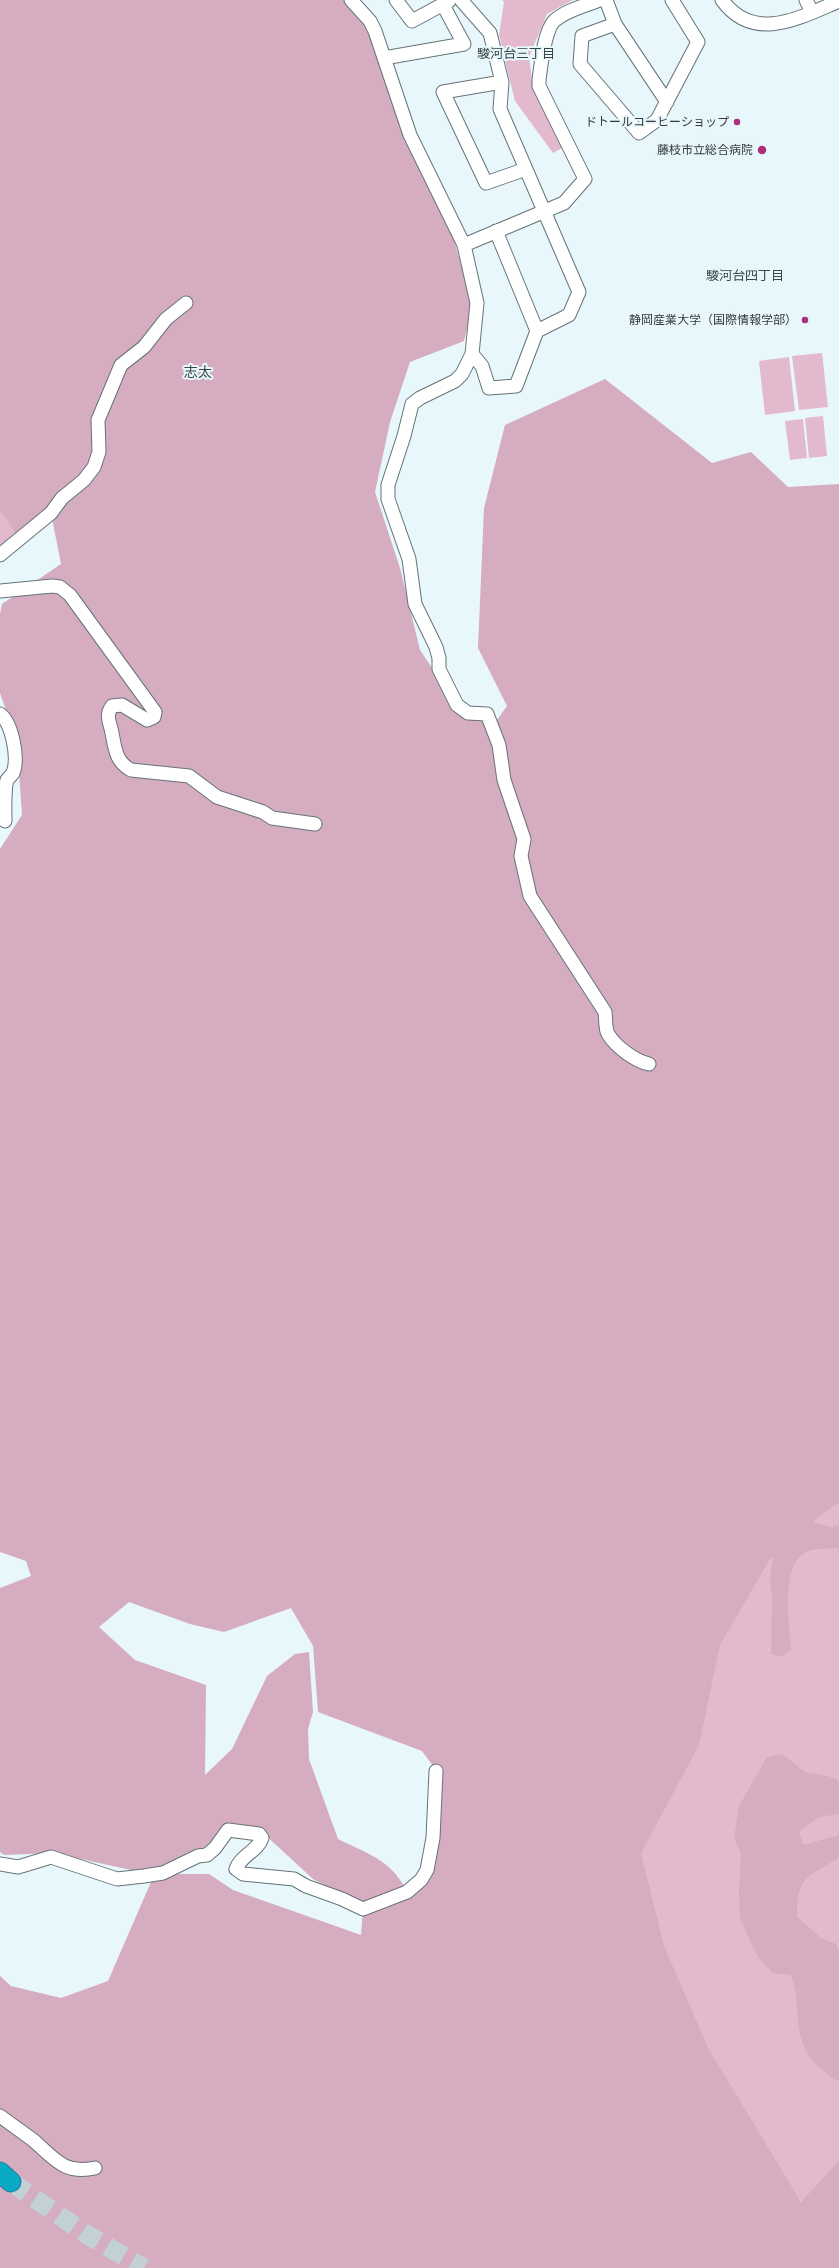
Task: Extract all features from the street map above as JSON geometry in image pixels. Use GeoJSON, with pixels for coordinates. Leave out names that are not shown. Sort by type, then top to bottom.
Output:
{"type":"FeatureCollection","features":[{"type":"Feature","properties":{"kind":"street"},"geometry":{"type":"LineString","coordinates":[[351,0],[370,21],[410,135],[464,245],[477,303],[472,354],[462,374],[455,380],[420,398],[412,404],[404,436],[388,485],[388,499],[409,559],[415,604],[436,647],[439,658],[439,669],[457,705],[468,713],[487,714],[499,745],[504,780],[524,839],[521,856],[530,896],[605,1012],[608,1033],[632,1057],[639,1062],[649,1064]]}},
{"type":"Feature","properties":{"kind":"street"},"geometry":{"type":"LineString","coordinates":[[384,58],[464,44],[447,3],[412,21],[396,0]]}},
{"type":"Feature","properties":{"kind":"street"},"geometry":{"type":"LineString","coordinates":[[461,0],[490,33],[502,82],[500,109],[578,292],[569,315],[538,331],[516,386],[489,388],[482,366],[472,354]]}},
{"type":"Feature","properties":{"kind":"street"},"geometry":{"type":"LineString","coordinates":[[464,245],[564,203],[585,179],[539,86],[538,80],[546,38],[554,21],[569,12],[599,0]]}},
{"type":"Feature","properties":{"kind":"street"},"geometry":{"type":"LineString","coordinates":[[606,0],[615,24],[667,102]]}},
{"type":"Feature","properties":{"kind":"street"},"geometry":{"type":"LineString","coordinates":[[615,24],[582,36],[580,64],[639,133],[657,120],[698,42],[672,0]]}},
{"type":"Feature","properties":{"kind":"street"},"geometry":{"type":"LineString","coordinates":[[722,0],[733,12],[758,23],[786,23],[839,1]]}},
{"type":"Feature","properties":{"kind":"street"},"geometry":{"type":"LineString","coordinates":[[806,0],[812,12]]}},
{"type":"Feature","properties":{"kind":"street"},"geometry":{"type":"LineString","coordinates":[[502,82],[443,92],[486,183],[526,169]]}},
{"type":"Feature","properties":{"kind":"street"},"geometry":{"type":"LineString","coordinates":[[496,231],[538,331]]}},
{"type":"Feature","properties":{"kind":"street"},"geometry":{"type":"LineString","coordinates":[[0,555],[51,513],[62,498],[84,480],[94,467],[99,452],[98,420],[121,364],[144,347],[166,319],[186,303]]}},
{"type":"Feature","properties":{"kind":"street"},"geometry":{"type":"LineString","coordinates":[[0,591],[52,586],[60,587],[70,595],[155,712],[154,717],[147,720],[122,705],[112,706],[108,711],[108,721],[112,731],[114,750],[124,766],[132,770],[188,776],[217,797],[263,812],[272,818],[315,824]]}},
{"type":"Feature","properties":{"kind":"street"},"geometry":{"type":"LineString","coordinates":[[0,714],[4,717],[11,731],[14,750],[13,773],[7,781],[5,821]]}},
{"type":"Feature","properties":{"kind":"street"},"geometry":{"type":"LineString","coordinates":[[0,1864],[18,1867],[51,1857],[117,1879],[144,1876],[163,1872],[198,1856],[206,1855],[215,1848],[228,1830],[259,1834],[262,1838],[260,1844],[238,1863],[236,1869],[239,1872],[243,1874],[294,1879],[306,1886],[342,1899],[363,1909],[407,1892],[421,1880],[427,1870],[433,1838],[436,1771]]}},
{"type":"Feature","properties":{"kind":"street"},"geometry":{"type":"LineString","coordinates":[[0,2116],[34,2141],[52,2158],[68,2168],[82,2171],[95,2168]]}},
{"type":"Feature","properties":{"kind":"shaded area"},"geometry":{"type":"Polygon","coordinates":[[[0,0],[344,0],[368,23],[453,237],[473,306],[464,341],[410,362],[390,422],[375,492],[400,568],[420,650],[452,698],[497,720],[507,706],[478,648],[484,508],[505,425],[605,379],[712,463],[751,452],[788,487],[839,484],[839,1502],[812,1522],[831,1527],[839,1525],[839,1548],[811,1550],[801,1556],[794,1566],[788,1594],[791,1650],[781,1657],[771,1654],[772,1598],[770,1579],[773,1557],[770,1559],[720,1645],[699,1745],[641,1853],[664,1946],[708,2048],[801,2202],[839,2161],[839,2268],[0,2268],[0,1976],[11,1986],[61,1998],[108,1981],[154,1875],[53,1853],[4,1855],[0,1852],[0,1588],[31,1576],[26,1561],[0,1552],[0,849],[22,815],[16,728],[7,713],[0,693],[0,614],[2,604],[61,564],[51,513],[17,535],[0,510],[0,0]],[[129,1602],[99,1627],[135,1660],[206,1685],[205,1775],[232,1749],[267,1676],[295,1654],[309,1652],[313,1712],[308,1729],[309,1759],[338,1839],[371,1855],[389,1867],[403,1885],[409,1897],[427,1870],[433,1766],[422,1751],[318,1712],[313,1646],[291,1608],[224,1632],[190,1624],[129,1602]],[[225,1829],[212,1853],[155,1874],[209,1874],[233,1890],[361,1935],[363,1909],[365,1908],[313,1879],[262,1832],[225,1829]]]}},
{"type":"Feature","properties":{"kind":"shaded area"},"geometry":{"type":"Polygon","coordinates":[[[502,0],[573,0],[547,14],[529,57],[533,87],[564,147],[553,153],[515,101],[499,35],[504,2],[502,0]]]}},
{"type":"Feature","properties":{"kind":"shaded area"},"geometry":{"type":"Polygon","coordinates":[[[822,353],[828,407],[799,410],[792,356],[822,353]]]}},
{"type":"Feature","properties":{"kind":"shaded area"},"geometry":{"type":"Polygon","coordinates":[[[789,357],[795,411],[765,415],[759,361],[789,357]]]}},
{"type":"Feature","properties":{"kind":"shaded area"},"geometry":{"type":"Polygon","coordinates":[[[823,416],[827,456],[809,458],[805,418],[823,416]]]}},
{"type":"Feature","properties":{"kind":"shaded area"},"geometry":{"type":"Polygon","coordinates":[[[803,419],[807,458],[790,460],[785,421],[803,419]]]}},
{"type":"Feature","properties":{"kind":"shaded area"},"geometry":{"type":"Polygon","coordinates":[[[0,507],[19,529],[0,563],[0,507]]]}},
{"type":"Feature","properties":{"kind":"shaded area"},"geometry":{"type":"Polygon","coordinates":[[[839,1472],[839,2247],[714,2097],[612,1859],[758,1512],[839,1472]]]}},
{"type":"Feature","properties":{"kind":"shaded area"},"geometry":{"type":"Polygon","coordinates":[[[782,1754],[805,1772],[828,1776],[839,1781],[839,1814],[819,1817],[799,1831],[803,1845],[839,1835],[839,1858],[819,1869],[806,1879],[799,1893],[797,1917],[821,1938],[836,1944],[839,1952],[839,2081],[827,2074],[813,2061],[805,2050],[801,2038],[795,1988],[791,1975],[773,1973],[758,1957],[740,1919],[739,1892],[741,1853],[734,1838],[739,1806],[767,1757],[782,1754]]]}},
{"type":"Feature","properties":{"kind":"tunnel"},"geometry":{"type":"LineString","coordinates":[[11,2182],[86,2234],[144,2268]]}},
{"type":"Feature","properties":{"kind":"place","name":"ドトールコーヒーショップ"},"geometry":{"type":"Point","coordinates":[737,122]}},
{"type":"Feature","properties":{"kind":"place","name":"藤枝市立総合病院"},"geometry":{"type":"Point","coordinates":[762,150]}},
{"type":"Feature","properties":{"kind":"place","name":"静岡産業大学（国際情報学部）"},"geometry":{"type":"Point","coordinates":[805,320]}},
{"type":"Feature","properties":{"kind":"district","name":"駿河台三丁目"},"geometry":{"type":"Point","coordinates":[516,54]}},
{"type":"Feature","properties":{"kind":"district","name":"駿河台四丁目"},"geometry":{"type":"Point","coordinates":[745,276]}},
{"type":"Feature","properties":{"kind":"district","name":"志太"},"geometry":{"type":"Point","coordinates":[198,373]}}]}
